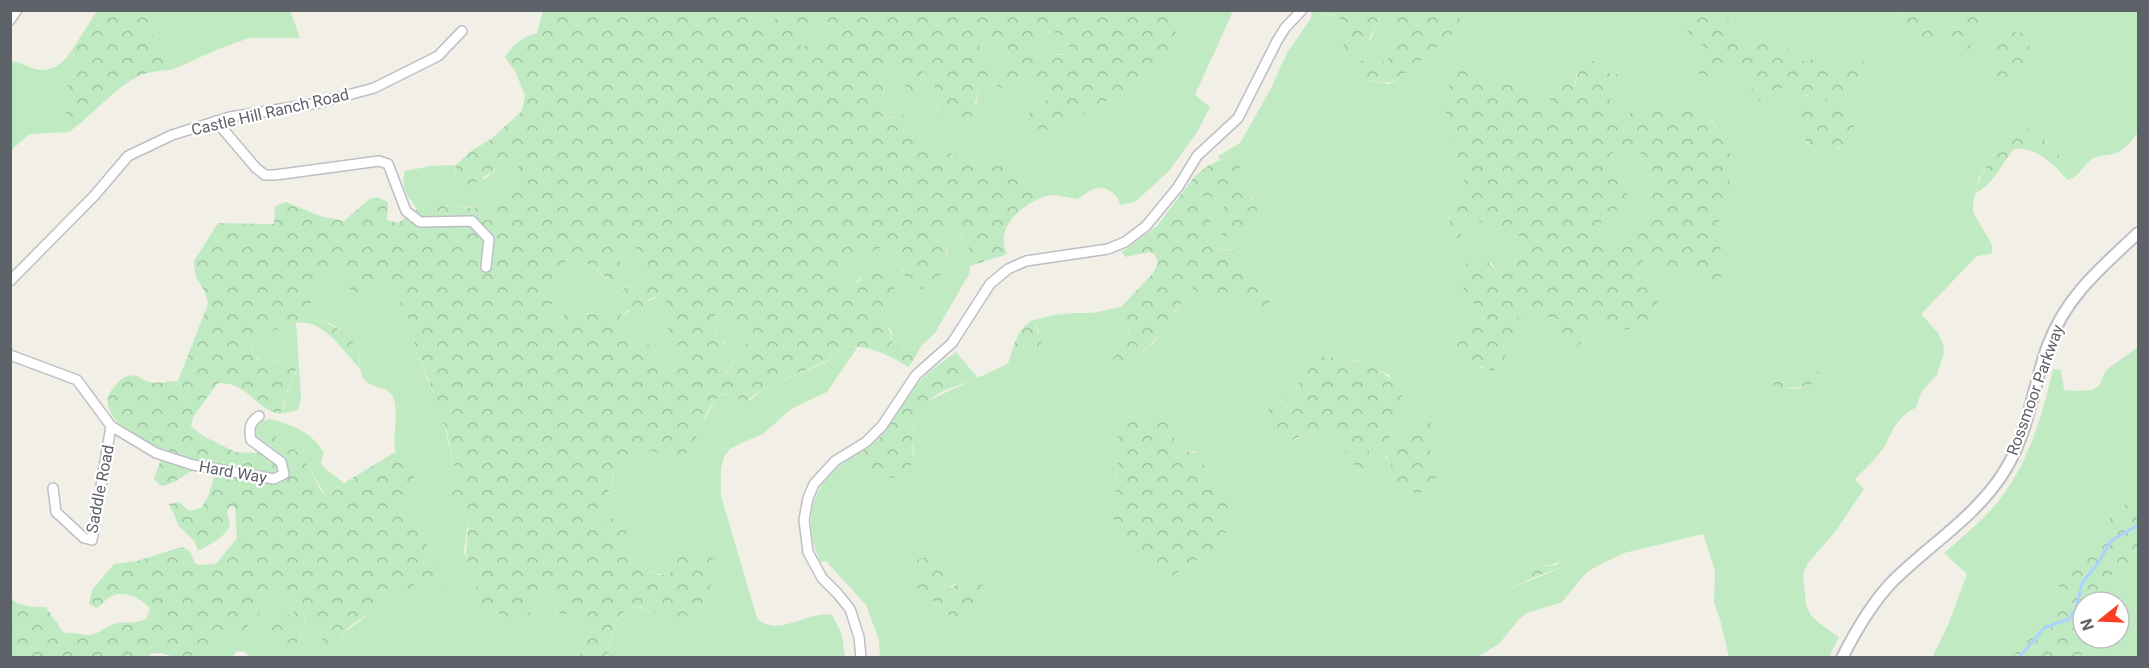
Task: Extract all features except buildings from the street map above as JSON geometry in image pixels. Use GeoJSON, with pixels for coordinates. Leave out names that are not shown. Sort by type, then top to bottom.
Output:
{"type":"FeatureCollection","features":[{"type":"Feature","properties":{"kind":"street"},"geometry":{"type":"LineString","coordinates":[[10,20],[17,10]]}},
{"type":"Feature","properties":{"kind":"street"},"geometry":{"type":"LineString","coordinates":[[861,657],[860,637],[850,609],[822,578],[807,552],[804,532],[805,510],[814,484],[834,461],[866,442],[882,426],[916,375],[952,344],[983,293],[997,277],[1026,261],[1108,249],[1125,242],[1146,226],[1178,187],[1197,156],[1238,118],[1277,41],[1285,28],[1302,10]]}},
{"type":"Feature","properties":{"kind":"street","name":"Castle Hill Ranch Road"},"geometry":{"type":"LineString","coordinates":[[10,281],[94,196],[128,156],[172,135],[230,117],[318,103],[374,88],[438,56],[462,31]]}},
{"type":"Feature","properties":{"kind":"street"},"geometry":{"type":"LineString","coordinates":[[216,121],[256,168],[265,175],[379,161],[388,164],[406,211],[420,222],[472,221],[489,239],[486,267]]}},
{"type":"Feature","properties":{"kind":"street","name":"Rossmoor Parkway"},"geometry":{"type":"LineString","coordinates":[[1842,657],[1868,612],[1891,583],[1972,512],[2001,476],[2017,447],[2048,346],[2060,319],[2087,280],[2139,233]]}},
{"type":"Feature","properties":{"kind":"street","name":"Saddle Road"},"geometry":{"type":"LineString","coordinates":[[10,355],[77,380],[111,426],[92,540],[84,538],[56,512],[53,488]]}},
{"type":"Feature","properties":{"kind":"street","name":"Hard Way"},"geometry":{"type":"LineString","coordinates":[[111,426],[156,453],[193,465],[274,479],[284,474],[281,462],[251,441],[249,429],[252,421],[259,416]]}},
{"type":"Feature","properties":{"kind":"green space"},"geometry":{"type":"Polygon","coordinates":[[[290,10],[300,38],[249,38],[174,69],[152,33],[168,11],[290,10]]]}},
{"type":"Feature","properties":{"kind":"green space"},"geometry":{"type":"Polygon","coordinates":[[[778,10],[1187,11],[1178,24],[1168,69],[1155,73],[1144,86],[1132,92],[1096,105],[1068,126],[1043,131],[1035,128],[1028,117],[1031,108],[1047,100],[1042,89],[1031,77],[1018,78],[1011,88],[1005,90],[983,82],[979,88],[970,123],[961,128],[946,120],[942,114],[937,102],[933,79],[923,71],[918,88],[911,95],[896,69],[888,61],[880,66],[884,94],[880,106],[882,115],[893,118],[908,115],[915,122],[921,144],[952,153],[974,164],[997,163],[1012,166],[1031,179],[1046,196],[1020,211],[1007,226],[1004,244],[1007,254],[970,266],[970,254],[965,240],[954,227],[947,232],[946,258],[941,274],[930,285],[921,289],[904,273],[896,244],[871,252],[851,253],[842,271],[845,290],[853,290],[859,280],[867,274],[887,269],[897,296],[896,309],[885,317],[892,342],[900,348],[922,345],[909,367],[875,350],[857,347],[838,348],[829,360],[763,389],[743,403],[730,394],[720,396],[712,404],[692,446],[684,456],[670,459],[651,450],[635,462],[626,458],[612,462],[613,478],[600,520],[605,522],[621,513],[629,526],[624,543],[647,559],[651,571],[661,575],[670,574],[678,558],[688,552],[700,553],[716,560],[716,575],[700,610],[672,622],[641,607],[632,607],[621,614],[607,652],[615,657],[579,657],[591,628],[579,618],[554,612],[555,603],[552,591],[545,592],[525,620],[511,626],[495,611],[486,609],[474,612],[472,592],[480,584],[482,572],[479,563],[468,564],[466,550],[468,516],[466,509],[457,506],[450,491],[454,467],[447,432],[416,352],[409,320],[393,289],[382,281],[372,282],[356,296],[349,289],[352,277],[345,261],[326,274],[317,288],[308,311],[313,318],[335,327],[351,339],[357,349],[360,369],[324,331],[302,322],[288,324],[254,342],[252,348],[257,359],[264,364],[295,358],[295,373],[280,414],[263,407],[237,387],[218,383],[193,417],[191,426],[203,436],[235,452],[258,453],[265,441],[274,436],[302,457],[325,495],[395,452],[414,473],[414,485],[402,495],[399,510],[424,534],[431,560],[443,563],[448,572],[446,586],[437,581],[423,579],[408,589],[388,589],[381,592],[380,599],[373,610],[351,625],[335,646],[324,646],[321,632],[306,617],[300,638],[295,644],[285,647],[276,643],[268,629],[274,622],[276,614],[294,615],[292,604],[284,597],[272,597],[255,619],[235,635],[213,648],[190,656],[177,657],[154,653],[147,658],[11,657],[10,597],[21,605],[46,607],[64,633],[94,634],[113,624],[146,619],[150,609],[138,599],[123,594],[112,596],[97,608],[89,604],[92,590],[114,564],[137,561],[181,547],[190,551],[195,563],[199,565],[216,564],[237,538],[235,508],[230,506],[227,512],[230,526],[227,531],[216,541],[198,551],[195,542],[179,526],[169,504],[179,502],[189,511],[201,508],[208,497],[215,474],[206,470],[193,471],[176,481],[161,486],[154,479],[163,453],[124,428],[110,411],[108,401],[114,386],[131,375],[153,383],[178,381],[208,304],[205,292],[195,275],[194,261],[218,223],[274,224],[275,206],[286,202],[320,216],[344,221],[368,200],[377,197],[388,202],[387,220],[398,223],[425,204],[438,203],[472,208],[496,205],[514,186],[520,156],[464,189],[455,177],[456,165],[471,151],[491,139],[522,111],[525,95],[515,71],[505,57],[518,42],[537,33],[543,11],[752,11],[749,14],[758,25],[772,29],[778,10]],[[826,22],[804,25],[795,33],[795,44],[808,46],[820,44],[843,32],[839,26],[826,22]],[[1045,29],[1032,45],[1031,54],[1037,59],[1044,52],[1054,48],[1058,55],[1066,55],[1070,49],[1066,37],[1045,29]],[[1001,38],[988,40],[979,45],[984,63],[993,65],[998,72],[1007,70],[1011,62],[1006,40],[1001,38]],[[628,239],[621,252],[620,270],[615,281],[606,278],[586,263],[568,259],[548,283],[553,301],[544,317],[549,327],[567,313],[596,314],[610,311],[616,303],[616,294],[649,276],[642,255],[628,239]],[[659,296],[649,299],[644,314],[629,310],[620,316],[623,328],[642,338],[665,362],[679,366],[683,352],[669,330],[667,303],[659,296]],[[723,312],[715,315],[713,325],[717,332],[725,336],[716,364],[719,375],[727,373],[740,349],[753,339],[753,329],[737,323],[723,312]]]}},
{"type":"Feature","properties":{"kind":"green space"},"geometry":{"type":"Polygon","coordinates":[[[1312,10],[1462,11],[1454,33],[1398,79],[1382,82],[1354,73],[1357,63],[1368,58],[1383,62],[1395,54],[1402,36],[1392,21],[1379,18],[1369,39],[1361,47],[1350,52],[1343,49],[1344,43],[1352,34],[1345,23],[1335,16],[1324,14],[1311,18],[1312,10]]]}},
{"type":"Feature","properties":{"kind":"green space"},"geometry":{"type":"Polygon","coordinates":[[[1900,10],[1940,11],[1937,19],[1937,37],[1929,42],[1917,43],[1905,33],[1900,25],[1900,10]]]}},
{"type":"Feature","properties":{"kind":"green space"},"geometry":{"type":"Polygon","coordinates":[[[97,11],[168,11],[152,33],[174,69],[141,75],[132,80],[69,132],[63,96],[77,68],[72,50],[97,11]]]}},
{"type":"Feature","properties":{"kind":"green space"},"geometry":{"type":"Polygon","coordinates":[[[752,11],[778,11],[773,29],[758,25],[749,14],[752,11]]]}},
{"type":"Feature","properties":{"kind":"green space"},"geometry":{"type":"Polygon","coordinates":[[[1187,11],[1233,11],[1195,95],[1210,107],[1197,132],[1169,171],[1135,202],[1120,205],[1114,194],[1103,188],[1092,190],[1077,199],[1046,196],[1031,179],[1012,166],[997,163],[974,164],[948,152],[929,148],[921,144],[915,122],[882,115],[880,106],[884,94],[879,66],[888,61],[896,69],[911,94],[918,88],[923,70],[933,78],[938,109],[976,105],[979,88],[983,82],[1005,90],[1011,88],[1018,78],[1031,76],[1042,89],[1047,100],[1035,128],[1044,131],[1068,126],[1096,105],[1144,86],[1155,73],[1168,69],[1178,24],[1187,11]]]}},
{"type":"Feature","properties":{"kind":"green space"},"geometry":{"type":"Polygon","coordinates":[[[1462,11],[1685,11],[1683,12],[1697,39],[1709,51],[1705,59],[1713,84],[1723,65],[1738,64],[1755,76],[1751,92],[1751,109],[1762,98],[1778,88],[1792,88],[1802,95],[1824,98],[1830,107],[1816,114],[1793,116],[1807,144],[1814,150],[1827,146],[1840,149],[1854,125],[1847,111],[1845,94],[1858,87],[1853,59],[1842,71],[1831,73],[1824,62],[1800,62],[1792,54],[1750,47],[1741,42],[1736,30],[1713,11],[1900,11],[1898,15],[1908,34],[1916,41],[1922,42],[1937,37],[1937,19],[1940,11],[1963,11],[1962,24],[1952,34],[1984,15],[1985,11],[2138,11],[2138,132],[2128,145],[2117,153],[2091,160],[2073,178],[2068,162],[2063,157],[2054,154],[2046,140],[2023,131],[1999,149],[1979,178],[1973,212],[1991,243],[1993,248],[1991,254],[1977,256],[1921,314],[1938,333],[1943,344],[1944,353],[1937,375],[1922,391],[1916,407],[1903,416],[1894,427],[1885,446],[1855,479],[1864,489],[1835,532],[1808,563],[1803,573],[1806,604],[1810,614],[1839,637],[1829,657],[1729,657],[1714,603],[1715,571],[1703,534],[1624,553],[1605,562],[1587,572],[1562,602],[1527,613],[1520,618],[1499,644],[1477,657],[880,657],[879,640],[866,605],[826,561],[820,562],[814,546],[811,515],[814,502],[828,477],[854,456],[857,466],[866,468],[877,479],[901,476],[914,453],[913,434],[918,410],[925,402],[1008,363],[1022,350],[1030,354],[1039,332],[1033,320],[1054,315],[1092,313],[1121,307],[1119,315],[1128,327],[1128,336],[1113,356],[1140,357],[1156,340],[1184,301],[1180,285],[1191,287],[1201,295],[1242,301],[1258,310],[1270,302],[1263,293],[1244,278],[1243,264],[1233,250],[1211,247],[1206,241],[1212,216],[1197,202],[1197,198],[1209,194],[1224,206],[1219,230],[1244,234],[1252,219],[1253,198],[1242,180],[1241,160],[1230,156],[1220,160],[1218,156],[1240,143],[1270,90],[1287,53],[1311,18],[1319,14],[1336,16],[1347,23],[1352,34],[1344,43],[1371,39],[1379,18],[1392,20],[1403,36],[1395,54],[1383,62],[1368,58],[1369,81],[1389,84],[1454,33],[1462,11]],[[1586,54],[1580,58],[1574,88],[1554,111],[1542,118],[1541,103],[1510,79],[1492,78],[1476,70],[1468,61],[1456,69],[1449,83],[1446,123],[1464,180],[1450,201],[1449,236],[1468,213],[1498,237],[1527,236],[1517,243],[1514,270],[1502,277],[1490,262],[1477,306],[1491,311],[1458,338],[1470,360],[1481,368],[1501,365],[1520,324],[1517,315],[1539,315],[1554,319],[1582,343],[1588,329],[1594,324],[1623,330],[1647,327],[1659,296],[1656,286],[1634,275],[1639,265],[1650,253],[1659,253],[1663,266],[1690,267],[1724,275],[1719,217],[1723,197],[1726,145],[1715,124],[1703,111],[1678,110],[1648,104],[1635,109],[1622,119],[1613,121],[1607,109],[1618,81],[1595,65],[1586,54]],[[1356,360],[1313,362],[1289,399],[1276,403],[1295,440],[1317,430],[1331,434],[1343,446],[1360,474],[1372,469],[1369,450],[1378,448],[1396,475],[1407,485],[1425,483],[1440,475],[1437,465],[1430,456],[1433,426],[1425,417],[1413,426],[1401,442],[1391,441],[1388,431],[1403,402],[1389,375],[1356,360]],[[1805,372],[1789,379],[1773,381],[1793,389],[1809,383],[1820,372],[1805,372]],[[1130,417],[1117,424],[1118,459],[1113,518],[1124,537],[1140,551],[1186,567],[1201,557],[1222,485],[1209,481],[1204,464],[1197,452],[1181,450],[1167,420],[1144,422],[1130,417]],[[1571,558],[1549,565],[1539,564],[1503,592],[1574,562],[1571,558]],[[914,572],[920,594],[932,600],[951,617],[959,616],[956,583],[945,590],[944,581],[914,572]]]}},
{"type":"Feature","properties":{"kind":"green space"},"geometry":{"type":"Polygon","coordinates":[[[1685,11],[1707,11],[1719,14],[1729,22],[1749,47],[1765,37],[1771,37],[1782,43],[1800,62],[1818,58],[1824,62],[1831,73],[1842,71],[1853,59],[1863,61],[1868,68],[1867,78],[1845,95],[1847,111],[1854,125],[1851,147],[1814,150],[1802,134],[1793,116],[1802,109],[1816,114],[1830,107],[1824,98],[1802,95],[1792,88],[1778,88],[1762,98],[1751,109],[1745,107],[1742,99],[1751,92],[1754,76],[1738,64],[1723,65],[1713,84],[1704,82],[1699,77],[1699,67],[1709,51],[1684,28],[1681,19],[1685,11]]]}},
{"type":"Feature","properties":{"kind":"green space"},"geometry":{"type":"Polygon","coordinates":[[[1963,11],[1985,11],[1983,28],[1962,58],[1953,57],[1948,48],[1952,34],[1962,24],[1963,11]]]}},
{"type":"Feature","properties":{"kind":"green space"},"geometry":{"type":"Polygon","coordinates":[[[826,22],[839,26],[843,32],[820,44],[802,46],[795,44],[794,33],[804,25],[826,22]]]}},
{"type":"Feature","properties":{"kind":"green space"},"geometry":{"type":"Polygon","coordinates":[[[1045,29],[1066,37],[1070,49],[1066,55],[1044,52],[1037,59],[1031,54],[1032,45],[1045,29]]]}},
{"type":"Feature","properties":{"kind":"green space"},"geometry":{"type":"Polygon","coordinates":[[[2012,32],[2023,33],[2030,38],[2028,64],[2015,84],[2005,88],[1995,77],[1994,57],[2000,41],[2012,32]]]}},
{"type":"Feature","properties":{"kind":"green space"},"geometry":{"type":"Polygon","coordinates":[[[1001,38],[1006,40],[1011,62],[1007,70],[998,72],[984,63],[979,45],[988,40],[1001,38]]]}},
{"type":"Feature","properties":{"kind":"green space"},"geometry":{"type":"Polygon","coordinates":[[[72,50],[77,68],[63,96],[69,132],[30,134],[11,150],[11,62],[18,62],[36,69],[48,69],[59,65],[72,50]]]}},
{"type":"Feature","properties":{"kind":"green space"},"geometry":{"type":"Polygon","coordinates":[[[1586,54],[1605,73],[1617,74],[1618,81],[1607,109],[1613,121],[1622,119],[1635,109],[1648,104],[1678,110],[1703,111],[1719,131],[1728,147],[1732,164],[1732,173],[1719,218],[1724,275],[1716,279],[1707,279],[1698,271],[1690,268],[1671,273],[1663,267],[1659,254],[1650,253],[1639,265],[1634,275],[1656,286],[1660,296],[1647,327],[1623,330],[1594,324],[1577,346],[1566,342],[1558,320],[1538,315],[1518,315],[1520,324],[1516,335],[1501,365],[1492,371],[1465,358],[1454,346],[1458,338],[1490,312],[1477,306],[1464,295],[1465,266],[1478,252],[1502,276],[1514,270],[1517,243],[1526,236],[1498,237],[1468,213],[1463,218],[1461,236],[1455,241],[1449,236],[1450,201],[1464,180],[1446,123],[1449,83],[1456,69],[1468,61],[1476,70],[1492,78],[1510,79],[1541,103],[1542,117],[1554,111],[1549,96],[1556,81],[1567,80],[1575,87],[1580,58],[1586,54]],[[1617,147],[1608,159],[1624,177],[1627,193],[1627,200],[1602,218],[1599,233],[1609,244],[1636,237],[1647,224],[1651,206],[1649,164],[1647,157],[1636,151],[1617,147]]]}},
{"type":"Feature","properties":{"kind":"green space"},"geometry":{"type":"Polygon","coordinates":[[[2029,129],[2044,139],[2054,154],[2066,159],[2073,178],[2067,180],[2051,163],[2030,150],[2014,149],[1992,180],[1975,193],[1988,163],[2010,140],[2029,129]]]}},
{"type":"Feature","properties":{"kind":"green space"},"geometry":{"type":"Polygon","coordinates":[[[1617,147],[1636,151],[1647,157],[1651,206],[1647,224],[1640,234],[1618,243],[1609,244],[1599,233],[1602,218],[1616,210],[1621,172],[1608,159],[1617,147]]]}},
{"type":"Feature","properties":{"kind":"green space"},"geometry":{"type":"Polygon","coordinates":[[[521,156],[514,186],[496,206],[437,204],[417,209],[404,186],[405,171],[431,166],[456,165],[455,177],[485,179],[504,162],[521,156]]]}},
{"type":"Feature","properties":{"kind":"green space"},"geometry":{"type":"Polygon","coordinates":[[[1230,156],[1241,160],[1241,175],[1257,210],[1244,234],[1224,237],[1219,230],[1224,206],[1209,195],[1197,198],[1197,202],[1210,209],[1212,216],[1206,241],[1212,247],[1245,253],[1244,278],[1263,293],[1270,302],[1268,308],[1258,310],[1242,301],[1201,295],[1191,287],[1181,285],[1184,301],[1174,311],[1162,333],[1132,365],[1122,365],[1113,360],[1126,341],[1129,332],[1119,315],[1121,307],[1153,273],[1158,263],[1155,255],[1150,252],[1126,257],[1122,252],[1157,226],[1195,176],[1209,165],[1230,156]]]}},
{"type":"Feature","properties":{"kind":"green space"},"geometry":{"type":"Polygon","coordinates":[[[954,227],[969,245],[971,261],[969,274],[935,333],[922,345],[900,348],[892,342],[892,332],[885,322],[873,271],[858,279],[853,290],[845,290],[841,275],[843,266],[851,253],[871,252],[896,244],[902,256],[902,272],[947,255],[947,232],[954,227]]]}},
{"type":"Feature","properties":{"kind":"green space"},"geometry":{"type":"Polygon","coordinates":[[[628,238],[642,255],[649,276],[616,293],[616,303],[610,311],[596,314],[567,313],[549,327],[544,317],[553,301],[548,283],[568,259],[589,265],[605,279],[620,270],[621,252],[628,238]]]}},
{"type":"Feature","properties":{"kind":"green space"},"geometry":{"type":"Polygon","coordinates":[[[345,261],[352,277],[366,288],[372,282],[382,281],[393,289],[409,320],[416,352],[442,414],[454,467],[469,517],[464,551],[468,564],[479,563],[482,572],[474,611],[489,610],[503,617],[536,603],[545,592],[552,591],[555,603],[554,612],[579,618],[591,628],[579,657],[251,658],[245,652],[237,651],[232,657],[177,658],[218,644],[238,632],[254,620],[271,597],[284,597],[292,604],[294,616],[276,615],[274,622],[301,638],[306,617],[321,632],[323,638],[340,639],[376,607],[381,592],[388,589],[408,589],[423,579],[437,581],[446,586],[448,572],[443,563],[431,560],[424,534],[399,510],[403,476],[402,464],[395,446],[394,399],[388,391],[364,379],[361,374],[359,356],[348,336],[328,322],[313,318],[308,311],[317,288],[326,274],[345,261]]]}},
{"type":"Feature","properties":{"kind":"green space"},"geometry":{"type":"Polygon","coordinates":[[[659,296],[667,303],[669,330],[683,352],[679,366],[665,362],[642,338],[623,328],[620,316],[659,296]]]}},
{"type":"Feature","properties":{"kind":"green space"},"geometry":{"type":"Polygon","coordinates":[[[723,312],[737,323],[753,329],[753,339],[740,349],[726,373],[719,375],[716,362],[725,343],[713,325],[715,315],[723,312]]]}},
{"type":"Feature","properties":{"kind":"green space"},"geometry":{"type":"Polygon","coordinates":[[[1033,320],[1041,340],[1041,351],[1036,356],[1022,351],[1008,363],[1019,333],[1033,320]]]}},
{"type":"Feature","properties":{"kind":"green space"},"geometry":{"type":"Polygon","coordinates":[[[296,322],[301,398],[298,410],[280,414],[297,370],[282,360],[264,364],[255,354],[253,342],[268,333],[296,322]]]}},
{"type":"Feature","properties":{"kind":"green space"},"geometry":{"type":"Polygon","coordinates":[[[849,345],[857,348],[827,392],[791,409],[763,434],[730,449],[724,457],[721,468],[721,496],[757,618],[765,624],[774,626],[813,616],[832,615],[842,635],[845,657],[615,657],[607,652],[616,624],[624,611],[629,608],[645,609],[672,621],[700,610],[704,600],[670,574],[662,575],[649,569],[624,543],[629,526],[613,517],[605,523],[600,520],[603,505],[612,485],[614,470],[612,462],[651,449],[665,457],[698,433],[717,396],[730,394],[750,400],[763,389],[829,361],[838,348],[849,345]]]}},
{"type":"Feature","properties":{"kind":"green space"},"geometry":{"type":"Polygon","coordinates":[[[2138,347],[2138,657],[1932,658],[1948,625],[1967,574],[1944,553],[1992,509],[2015,477],[2038,425],[2053,369],[2061,370],[2064,390],[2092,390],[2099,386],[2106,370],[2138,347]]]}},
{"type":"Feature","properties":{"kind":"green space"},"geometry":{"type":"Polygon","coordinates":[[[956,352],[978,378],[943,391],[925,403],[915,423],[912,459],[907,474],[901,477],[877,479],[866,468],[857,466],[854,456],[876,441],[884,432],[923,378],[956,352]]]}},
{"type":"Feature","properties":{"kind":"green space"},"geometry":{"type":"Polygon","coordinates":[[[1323,357],[1334,357],[1365,364],[1383,373],[1401,387],[1403,402],[1388,431],[1391,441],[1401,442],[1413,426],[1425,417],[1433,426],[1430,456],[1438,465],[1440,475],[1428,483],[1417,498],[1406,486],[1390,483],[1394,473],[1387,457],[1378,448],[1369,450],[1372,469],[1365,478],[1338,441],[1325,431],[1313,431],[1286,441],[1277,430],[1268,410],[1276,403],[1289,399],[1313,362],[1323,357]]]}},
{"type":"Feature","properties":{"kind":"green space"},"geometry":{"type":"Polygon","coordinates":[[[1805,372],[1821,372],[1817,382],[1806,386],[1790,388],[1773,385],[1772,381],[1789,379],[1805,372]]]}},
{"type":"Feature","properties":{"kind":"green space"},"geometry":{"type":"Polygon","coordinates":[[[1158,415],[1167,419],[1181,450],[1207,455],[1204,464],[1209,480],[1222,485],[1230,492],[1228,523],[1220,553],[1210,558],[1201,557],[1172,576],[1156,568],[1124,537],[1113,518],[1118,459],[1117,424],[1130,417],[1145,422],[1158,415]]]}},
{"type":"Feature","properties":{"kind":"green space"},"geometry":{"type":"Polygon","coordinates":[[[271,419],[308,434],[324,453],[322,466],[344,483],[325,495],[306,462],[254,440],[254,428],[257,422],[271,419]]]}},
{"type":"Feature","properties":{"kind":"green space"},"geometry":{"type":"Polygon","coordinates":[[[2138,498],[2138,564],[2117,571],[2106,579],[2105,590],[2071,590],[2071,650],[2085,650],[2084,652],[2079,657],[2011,657],[2024,645],[2038,617],[2055,609],[2060,593],[2058,579],[2072,557],[2091,554],[2097,537],[2108,520],[2138,498]]]}},
{"type":"Feature","properties":{"kind":"green space"},"geometry":{"type":"Polygon","coordinates":[[[927,557],[943,560],[952,565],[953,573],[944,581],[945,590],[966,580],[980,582],[986,591],[973,610],[951,617],[932,600],[919,594],[914,572],[917,560],[927,557]]]}},
{"type":"Feature","properties":{"kind":"green space"},"geometry":{"type":"Polygon","coordinates":[[[1571,558],[1575,562],[1535,577],[1502,593],[1512,576],[1528,566],[1556,565],[1563,559],[1571,558]]]}},
{"type":"Feature","properties":{"kind":"waterway"},"geometry":{"type":"LineString","coordinates":[[2019,658],[2044,628],[2069,619],[2076,609],[2082,583],[2098,563],[2111,541],[2138,525]]}}]}
